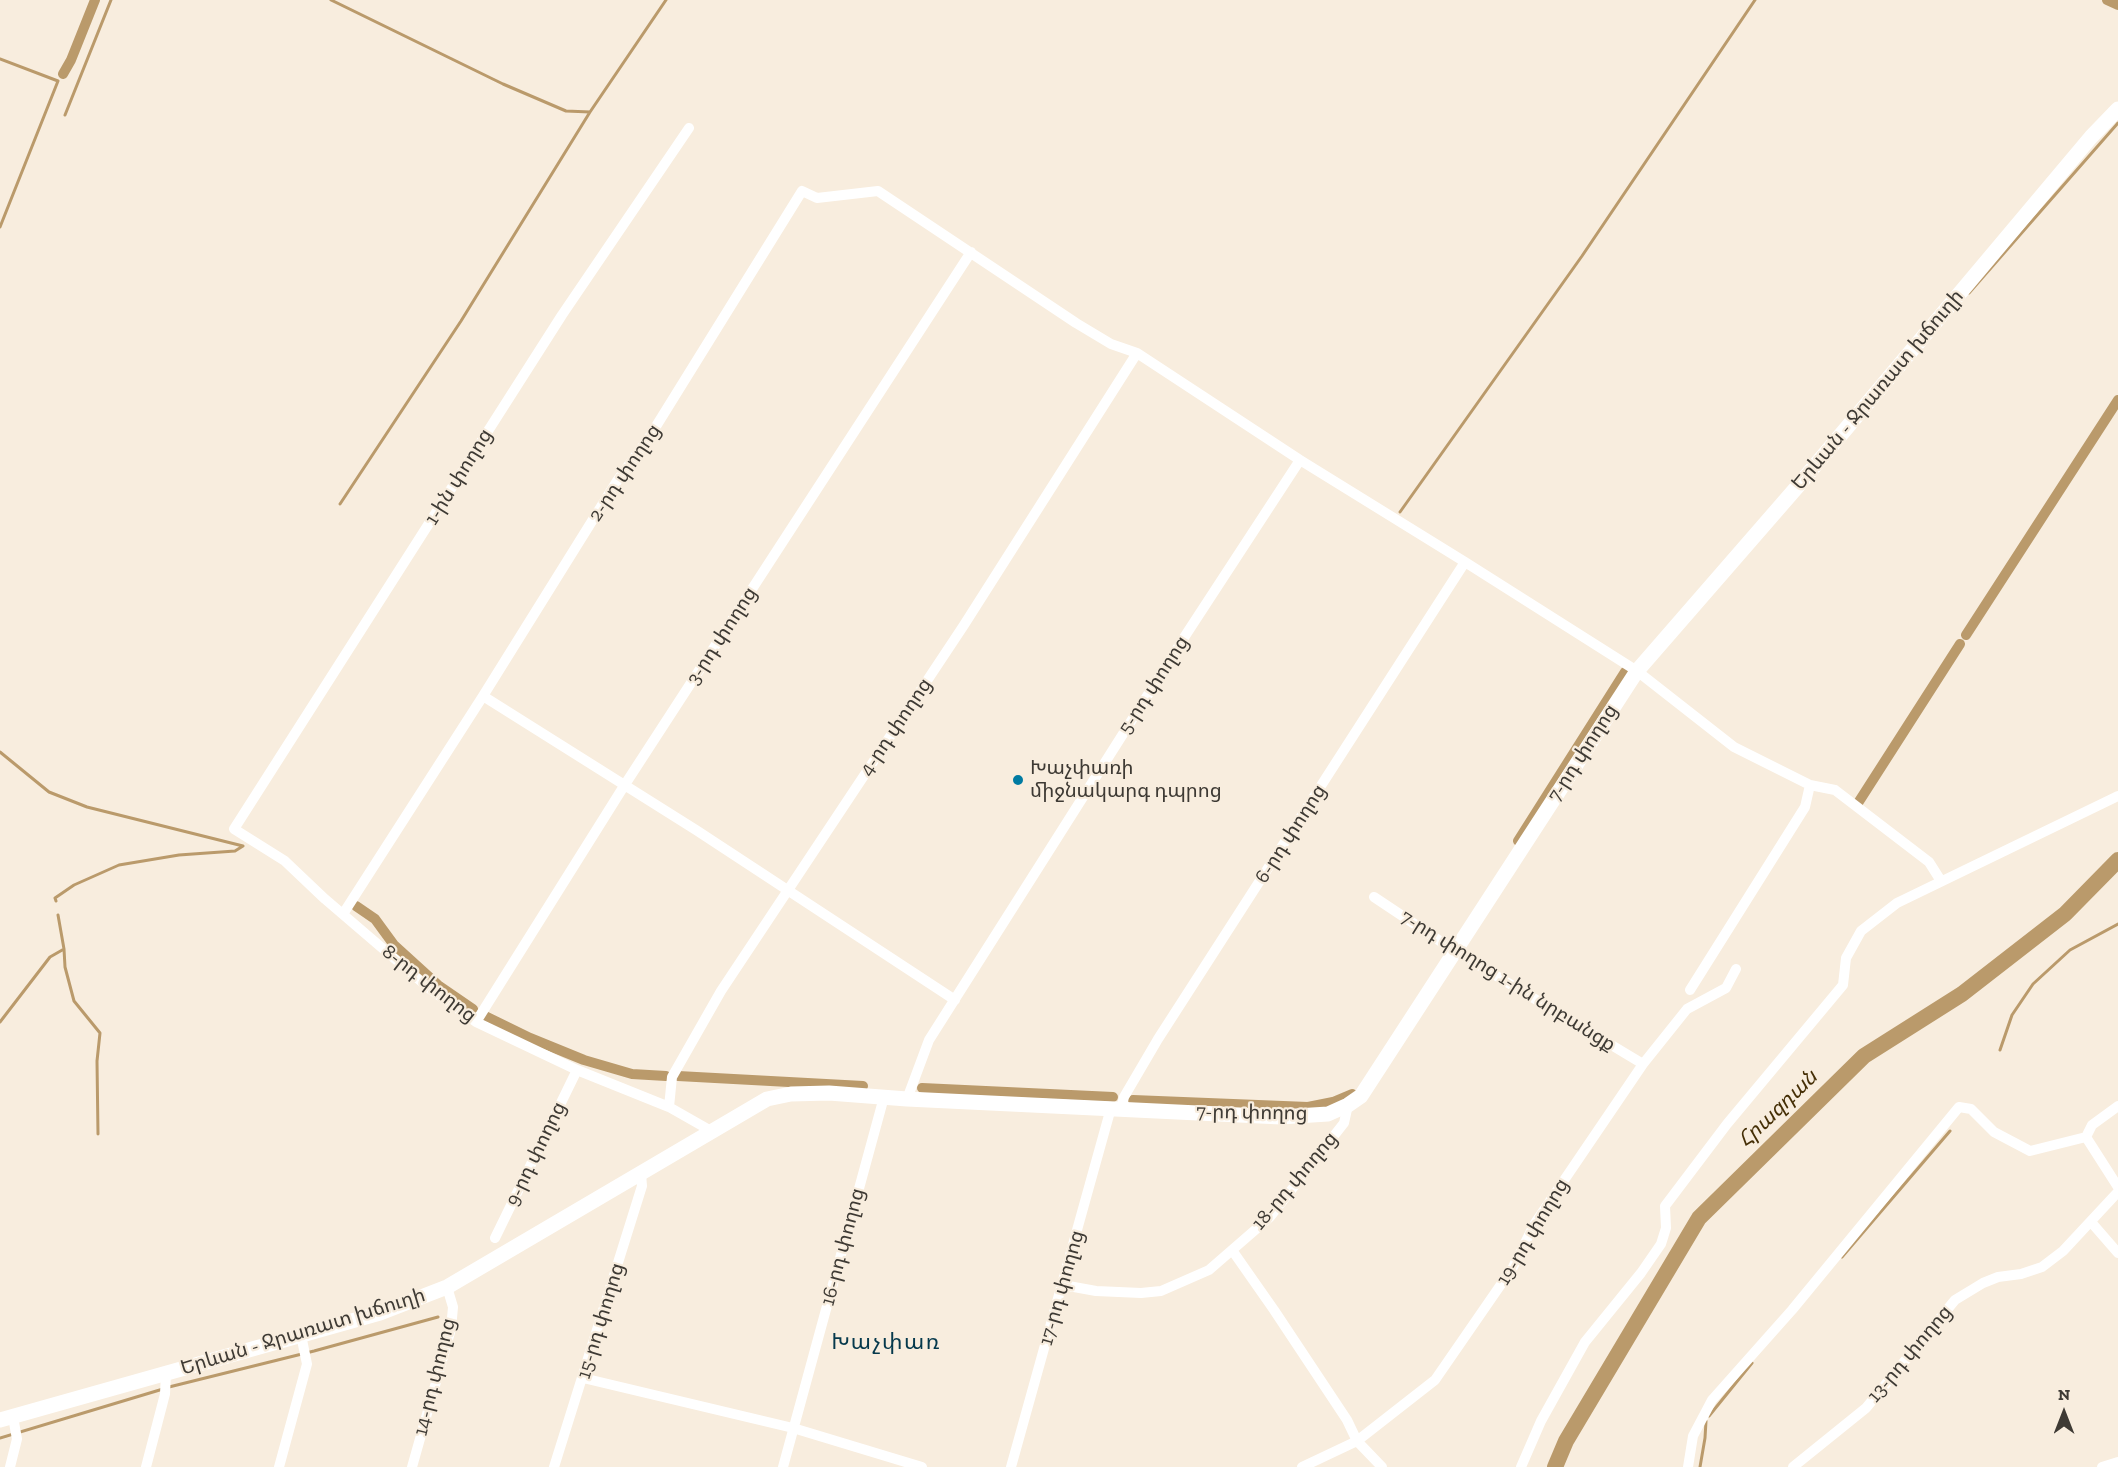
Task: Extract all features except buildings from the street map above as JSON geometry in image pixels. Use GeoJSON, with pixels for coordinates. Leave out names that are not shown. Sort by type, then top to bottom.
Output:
{"type":"FeatureCollection","features":[{"type":"Feature","properties":{"kind":"main road","name":"Երևան - Ջրառատ խճուղի"},"geometry":{"type":"LineString","coordinates":[[1637,671],[1797,487],[2091,137],[2118,109]]}},
{"type":"Feature","properties":{"kind":"main road","name":"7-րդ փողոց"},"geometry":{"type":"LineString","coordinates":[[713,1132],[766,1099],[791,1094],[829,1093],[907,1099],[1281,1117],[1328,1114],[1348,1105],[1361,1096],[1637,671]]}},
{"type":"Feature","properties":{"kind":"main road","name":"Երևան - Ջրառատ խճուղի"},"geometry":{"type":"LineString","coordinates":[[9,1420],[380,1313],[447,1287],[713,1132]]}},
{"type":"Feature","properties":{"kind":"street","name":"1-ին փողոց"},"geometry":{"type":"LineString","coordinates":[[234,830],[562,315],[689,128]]}},
{"type":"Feature","properties":{"kind":"street","name":"2-րդ փողոց"},"geometry":{"type":"LineString","coordinates":[[343,914],[617,481],[650,436],[802,191],[817,198],[878,191],[971,252]]}},
{"type":"Feature","properties":{"kind":"street"},"geometry":{"type":"LineString","coordinates":[[971,252],[1076,323],[1111,344],[1137,352],[1300,460],[1637,671],[1734,747],[1810,784],[1834,790],[1929,862],[1941,880]]}},
{"type":"Feature","properties":{"kind":"street","name":"3-րդ փողոց"},"geometry":{"type":"LineString","coordinates":[[476,1022],[624,786],[971,252]]}},
{"type":"Feature","properties":{"kind":"street","name":"4-րդ փողոց"},"geometry":{"type":"LineString","coordinates":[[669,1107],[672,1077],[721,991],[789,892],[964,625],[1137,352]]}},
{"type":"Feature","properties":{"kind":"street","name":"5-րդ փողոց"},"geometry":{"type":"LineString","coordinates":[[907,1099],[929,1040],[1181,642],[1300,460]]}},
{"type":"Feature","properties":{"kind":"street","name":"6-րդ փողոց"},"geometry":{"type":"LineString","coordinates":[[1116,1108],[1158,1039],[1466,562]]}},
{"type":"Feature","properties":{"kind":"street"},"geometry":{"type":"LineString","coordinates":[[483,696],[696,830],[955,1000]]}},
{"type":"Feature","properties":{"kind":"street"},"geometry":{"type":"LineString","coordinates":[[1690,990],[1805,807],[1810,784]]}},
{"type":"Feature","properties":{"kind":"street"},"geometry":{"type":"LineString","coordinates":[[1521,1467],[1541,1421],[1585,1342],[1641,1273],[1661,1244],[1666,1228],[1665,1206],[1726,1124],[1843,985],[1846,958],[1861,931],[1898,903],[1941,880],[2118,796]]}},
{"type":"Feature","properties":{"kind":"street","name":"8-րդ փողոց"},"geometry":{"type":"LineString","coordinates":[[234,830],[285,861],[325,899],[430,989],[476,1022],[578,1070],[669,1107],[713,1132]]}},
{"type":"Feature","properties":{"kind":"street","name":"7-րդ փողոց 1-ին նրբանցք"},"geometry":{"type":"LineString","coordinates":[[1374,897],[1455,951],[1643,1064]]}},
{"type":"Feature","properties":{"kind":"street","name":"19-րդ փողոց"},"geometry":{"type":"LineString","coordinates":[[1302,1467],[1357,1441],[1435,1380],[1513,1267],[1534,1223],[1643,1064],[1687,1009],[1726,988],[1736,969]]}},
{"type":"Feature","properties":{"kind":"street","name":"9-րդ փողոց"},"geometry":{"type":"LineString","coordinates":[[495,1238],[578,1070]]}},
{"type":"Feature","properties":{"kind":"street","name":"16-րդ փողոց"},"geometry":{"type":"LineString","coordinates":[[783,1467],[884,1097]]}},
{"type":"Feature","properties":{"kind":"street","name":"18-րդ փողոց"},"geometry":{"type":"LineString","coordinates":[[1063,1285],[1096,1291],[1141,1293],[1161,1291],[1209,1270],[1270,1217],[1344,1123],[1348,1105]]}},
{"type":"Feature","properties":{"kind":"street"},"geometry":{"type":"LineString","coordinates":[[1688,1467],[1693,1436],[1712,1400],[1792,1310],[1959,1107],[1971,1109],[1994,1132],[2030,1151],[2086,1137],[2092,1125],[2118,1106]]}},
{"type":"Feature","properties":{"kind":"street","name":"17-րդ փողոց"},"geometry":{"type":"LineString","coordinates":[[1011,1467],[1116,1108]]}},
{"type":"Feature","properties":{"kind":"street"},"geometry":{"type":"LineString","coordinates":[[2086,1137],[2118,1188]]}},
{"type":"Feature","properties":{"kind":"street","name":"15-րդ փողոց"},"geometry":{"type":"LineString","coordinates":[[554,1467],[642,1186],[641,1174]]}},
{"type":"Feature","properties":{"kind":"street","name":"13-րդ փողոց"},"geometry":{"type":"LineString","coordinates":[[1793,1467],[1866,1408],[1955,1300],[1998,1277],[2021,1274],[2042,1267],[2063,1251],[2118,1192]]}},
{"type":"Feature","properties":{"kind":"street"},"geometry":{"type":"LineString","coordinates":[[2091,1222],[2118,1252]]}},
{"type":"Feature","properties":{"kind":"street"},"geometry":{"type":"LineString","coordinates":[[1232,1250],[1275,1310],[1347,1420],[1357,1441],[1382,1467]]}},
{"type":"Feature","properties":{"kind":"street","name":"14-րդ փողոց"},"geometry":{"type":"LineString","coordinates":[[412,1467],[452,1329],[453,1307],[447,1287]]}},
{"type":"Feature","properties":{"kind":"street"},"geometry":{"type":"LineString","coordinates":[[279,1467],[307,1364],[301,1335]]}},
{"type":"Feature","properties":{"kind":"street"},"geometry":{"type":"LineString","coordinates":[[146,1467],[165,1394],[165,1376]]}},
{"type":"Feature","properties":{"kind":"street"},"geometry":{"type":"LineString","coordinates":[[583,1378],[793,1428],[922,1467]]}},
{"type":"Feature","properties":{"kind":"street"},"geometry":{"type":"LineString","coordinates":[[9,1420],[17,1439],[10,1467]]}},
{"type":"Feature","properties":{"kind":"street"},"geometry":{"type":"LineString","coordinates":[[2103,1467],[2118,1462]]}},
{"type":"Feature","properties":{"kind":"waterway"},"geometry":{"type":"LineString","coordinates":[[63,74],[95,0]]}},
{"type":"Feature","properties":{"kind":"waterway"},"geometry":{"type":"LineString","coordinates":[[65,115],[111,0]]}},
{"type":"Feature","properties":{"kind":"waterway"},"geometry":{"type":"LineString","coordinates":[[331,0],[503,84],[566,111],[590,112]]}},
{"type":"Feature","properties":{"kind":"waterway"},"geometry":{"type":"LineString","coordinates":[[340,504],[461,321],[590,112],[666,0]]}},
{"type":"Feature","properties":{"kind":"waterway"},"geometry":{"type":"LineString","coordinates":[[1400,512],[1582,256],[1755,0]]}},
{"type":"Feature","properties":{"kind":"waterway"},"geometry":{"type":"LineString","coordinates":[[2107,0],[2118,5]]}},
{"type":"Feature","properties":{"kind":"waterway"},"geometry":{"type":"LineString","coordinates":[[0,59],[58,81],[0,227]]}},
{"type":"Feature","properties":{"kind":"waterway"},"geometry":{"type":"LineString","coordinates":[[1969,293],[2118,123]]}},
{"type":"Feature","properties":{"kind":"waterway"},"geometry":{"type":"LineString","coordinates":[[1966,635],[2118,400]]}},
{"type":"Feature","properties":{"kind":"waterway"},"geometry":{"type":"LineString","coordinates":[[1858,803],[1960,644]]}},
{"type":"Feature","properties":{"kind":"waterway"},"geometry":{"type":"LineString","coordinates":[[1518,841],[1625,672]]}},
{"type":"Feature","properties":{"kind":"waterway"},"geometry":{"type":"LineString","coordinates":[[0,752],[49,792],[87,807],[243,846]]}},
{"type":"Feature","properties":{"kind":"waterway"},"geometry":{"type":"LineString","coordinates":[[56,901],[55,898],[74,885],[119,865],[179,855],[235,851],[243,846]]}},
{"type":"Feature","properties":{"kind":"waterway","name":"Հրազդան"},"geometry":{"type":"LineString","coordinates":[[1555,1467],[1566,1441],[1699,1218],[1864,1056],[1962,994],[2065,914],[2118,860]]}},
{"type":"Feature","properties":{"kind":"waterway"},"geometry":{"type":"LineString","coordinates":[[356,906],[375,919],[394,945],[438,985],[473,1009]]}},
{"type":"Feature","properties":{"kind":"waterway"},"geometry":{"type":"LineString","coordinates":[[58,915],[65,967],[74,1001],[100,1033],[97,1061],[98,1134]]}},
{"type":"Feature","properties":{"kind":"waterway"},"geometry":{"type":"LineString","coordinates":[[2000,1050],[2012,1015],[2033,984],[2070,950],[2118,924]]}},
{"type":"Feature","properties":{"kind":"waterway"},"geometry":{"type":"LineString","coordinates":[[0,1022],[50,957],[64,949]]}},
{"type":"Feature","properties":{"kind":"waterway"},"geometry":{"type":"LineString","coordinates":[[485,1016],[530,1038],[584,1060],[632,1074],[666,1076]]}},
{"type":"Feature","properties":{"kind":"waterway"},"geometry":{"type":"LineString","coordinates":[[678,1076],[863,1086]]}},
{"type":"Feature","properties":{"kind":"waterway"},"geometry":{"type":"LineString","coordinates":[[922,1088],[1113,1097]]}},
{"type":"Feature","properties":{"kind":"waterway"},"geometry":{"type":"LineString","coordinates":[[1133,1100],[1308,1107],[1333,1102],[1352,1094]]}},
{"type":"Feature","properties":{"kind":"waterway"},"geometry":{"type":"LineString","coordinates":[[1842,1257],[1950,1131]]}},
{"type":"Feature","properties":{"kind":"waterway"},"geometry":{"type":"LineString","coordinates":[[169,1387],[438,1317]]}},
{"type":"Feature","properties":{"kind":"waterway"},"geometry":{"type":"LineString","coordinates":[[1709,1416],[1752,1363]]}},
{"type":"Feature","properties":{"kind":"waterway"},"geometry":{"type":"LineString","coordinates":[[0,1438],[163,1389]]}},
{"type":"Feature","properties":{"kind":"waterway"},"geometry":{"type":"LineString","coordinates":[[1700,1467],[1706,1421]]}},
{"type":"Feature","properties":{"kind":"place","name":"Խաչփառի միջնակարգ դպրոց"},"geometry":{"type":"Point","coordinates":[1018,780]}},
{"type":"Feature","properties":{"kind":"district","name":"Խաչփառ"},"geometry":{"type":"Point","coordinates":[886,1343]}}]}
